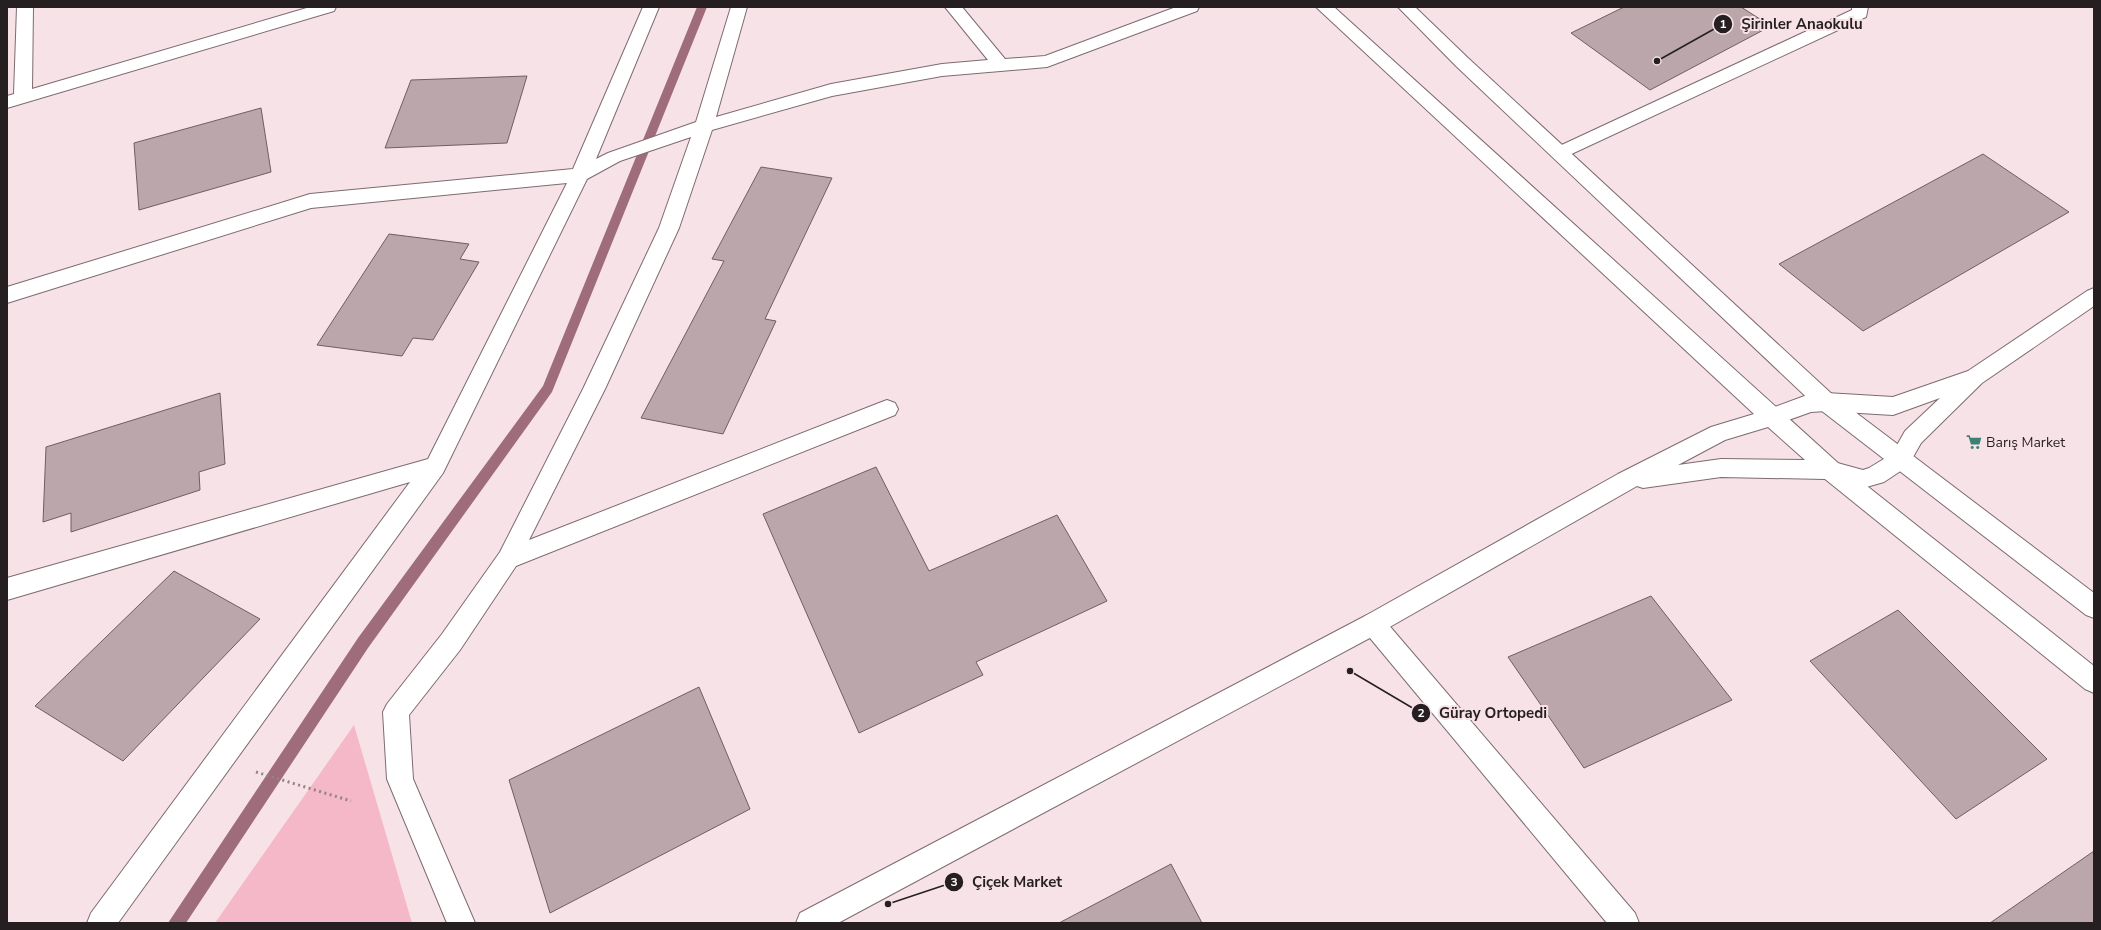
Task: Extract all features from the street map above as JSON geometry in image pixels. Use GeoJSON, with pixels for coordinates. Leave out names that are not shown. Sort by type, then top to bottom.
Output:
{"type":"FeatureCollection","features":[{"type":"Feature","properties":{"kind":"street"},"geometry":{"type":"LineString","coordinates":[[25,7],[15,100],[328,7]]}},
{"type":"Feature","properties":{"kind":"street"},"geometry":{"type":"LineString","coordinates":[[101,923],[435,466],[580,176],[651,7]]}},
{"type":"Feature","properties":{"kind":"street"},"geometry":{"type":"LineString","coordinates":[[461,923],[400,779],[396,712],[451,642],[508,559],[594,389],[669,228],[704,126],[739,7]]}},
{"type":"Feature","properties":{"kind":"street"},"geometry":{"type":"LineString","coordinates":[[953,7],[1001,65]]}},
{"type":"Feature","properties":{"kind":"street"},"geometry":{"type":"LineString","coordinates":[[7,295],[310,201],[580,176],[614,158],[704,126],[831,90],[942,70],[1047,61],[1190,7]]}},
{"type":"Feature","properties":{"kind":"street"},"geometry":{"type":"LineString","coordinates":[[1324,7],[1830,470],[2094,681]]}},
{"type":"Feature","properties":{"kind":"street"},"geometry":{"type":"LineString","coordinates":[[1406,7],[1559,153],[1826,402],[1900,460],[2094,606]]}},
{"type":"Feature","properties":{"kind":"street"},"geometry":{"type":"LineString","coordinates":[[1559,153],[1860,12],[1860,7]]}},
{"type":"Feature","properties":{"kind":"street"},"geometry":{"type":"LineString","coordinates":[[1626,481],[1721,468],[1830,470],[1863,479],[1876,475],[1900,460],[1913,437],[1975,377],[2094,296]]}},
{"type":"Feature","properties":{"kind":"street"},"geometry":{"type":"LineString","coordinates":[[810,923],[1373,624],[1626,481],[1719,433],[1772,417],[1810,403],[1826,402],[1893,406],[1975,377]]}},
{"type":"Feature","properties":{"kind":"street"},"geometry":{"type":"LineString","coordinates":[[508,559],[887,409]]}},
{"type":"Feature","properties":{"kind":"street"},"geometry":{"type":"LineString","coordinates":[[7,588],[435,466]]}},
{"type":"Feature","properties":{"kind":"street"},"geometry":{"type":"LineString","coordinates":[[1373,624],[1625,923]]}},
{"type":"Feature","properties":{"kind":"path"},"geometry":{"type":"LineString","coordinates":[[251,771],[351,801]]}},
{"type":"Feature","properties":{"kind":"shaded area"},"geometry":{"type":"Polygon","coordinates":[[[354,725],[412,923],[215,923],[354,725]]]}},
{"type":"Feature","properties":{"kind":"building"},"geometry":{"type":"Polygon","coordinates":[[[1624,7],[1741,7],[1771,26],[1650,90],[1571,33],[1624,7]]]}},
{"type":"Feature","properties":{"kind":"building"},"geometry":{"type":"Polygon","coordinates":[[[527,76],[507,143],[385,148],[411,80],[527,76]]]}},
{"type":"Feature","properties":{"kind":"building"},"geometry":{"type":"Polygon","coordinates":[[[261,108],[271,172],[139,210],[134,143],[261,108]]]}},
{"type":"Feature","properties":{"kind":"building"},"geometry":{"type":"Polygon","coordinates":[[[1983,154],[2069,212],[1863,331],[1779,264],[1983,154]]]}},
{"type":"Feature","properties":{"kind":"building"},"geometry":{"type":"Polygon","coordinates":[[[761,167],[832,178],[765,319],[776,321],[723,434],[641,418],[724,261],[712,259],[761,167]]]}},
{"type":"Feature","properties":{"kind":"building"},"geometry":{"type":"Polygon","coordinates":[[[389,234],[469,244],[460,259],[479,262],[433,340],[413,338],[402,356],[317,345],[389,234]]]}},
{"type":"Feature","properties":{"kind":"building"},"geometry":{"type":"Polygon","coordinates":[[[220,393],[225,464],[199,472],[200,490],[71,532],[71,513],[43,522],[46,447],[220,393]]]}},
{"type":"Feature","properties":{"kind":"building"},"geometry":{"type":"Polygon","coordinates":[[[876,467],[929,571],[1057,515],[1107,601],[976,662],[983,675],[859,733],[763,514],[876,467]]]}},
{"type":"Feature","properties":{"kind":"building"},"geometry":{"type":"Polygon","coordinates":[[[174,571],[260,619],[123,761],[35,706],[174,571]]]}},
{"type":"Feature","properties":{"kind":"building"},"geometry":{"type":"Polygon","coordinates":[[[1651,596],[1732,700],[1584,768],[1508,657],[1651,596]]]}},
{"type":"Feature","properties":{"kind":"building"},"geometry":{"type":"Polygon","coordinates":[[[1898,610],[2047,759],[1956,819],[1810,661],[1898,610]]]}},
{"type":"Feature","properties":{"kind":"building"},"geometry":{"type":"Polygon","coordinates":[[[699,687],[750,809],[550,913],[509,780],[699,687]]]}},
{"type":"Feature","properties":{"kind":"building"},"geometry":{"type":"Polygon","coordinates":[[[2094,851],[2094,923],[1990,923],[2094,851]]]}},
{"type":"Feature","properties":{"kind":"building"},"geometry":{"type":"Polygon","coordinates":[[[1171,864],[1202,923],[1059,923],[1171,864]]]}},
{"type":"Feature","properties":{"kind":"waterway"},"geometry":{"type":"LineString","coordinates":[[176,923],[363,643],[548,388],[702,7]]}},
{"type":"Feature","properties":{"kind":"place","name":"Şirinler Anaokulu"},"geometry":{"type":"Point","coordinates":[1657,61]}},
{"type":"Feature","properties":{"kind":"place","name":"Barış Market"},"geometry":{"type":"Point","coordinates":[1974,442]}},
{"type":"Feature","properties":{"kind":"place","name":"Güray Ortopedi"},"geometry":{"type":"Point","coordinates":[1350,671]}},
{"type":"Feature","properties":{"kind":"place","name":"Çiçek Market"},"geometry":{"type":"Point","coordinates":[888,904]}}]}
